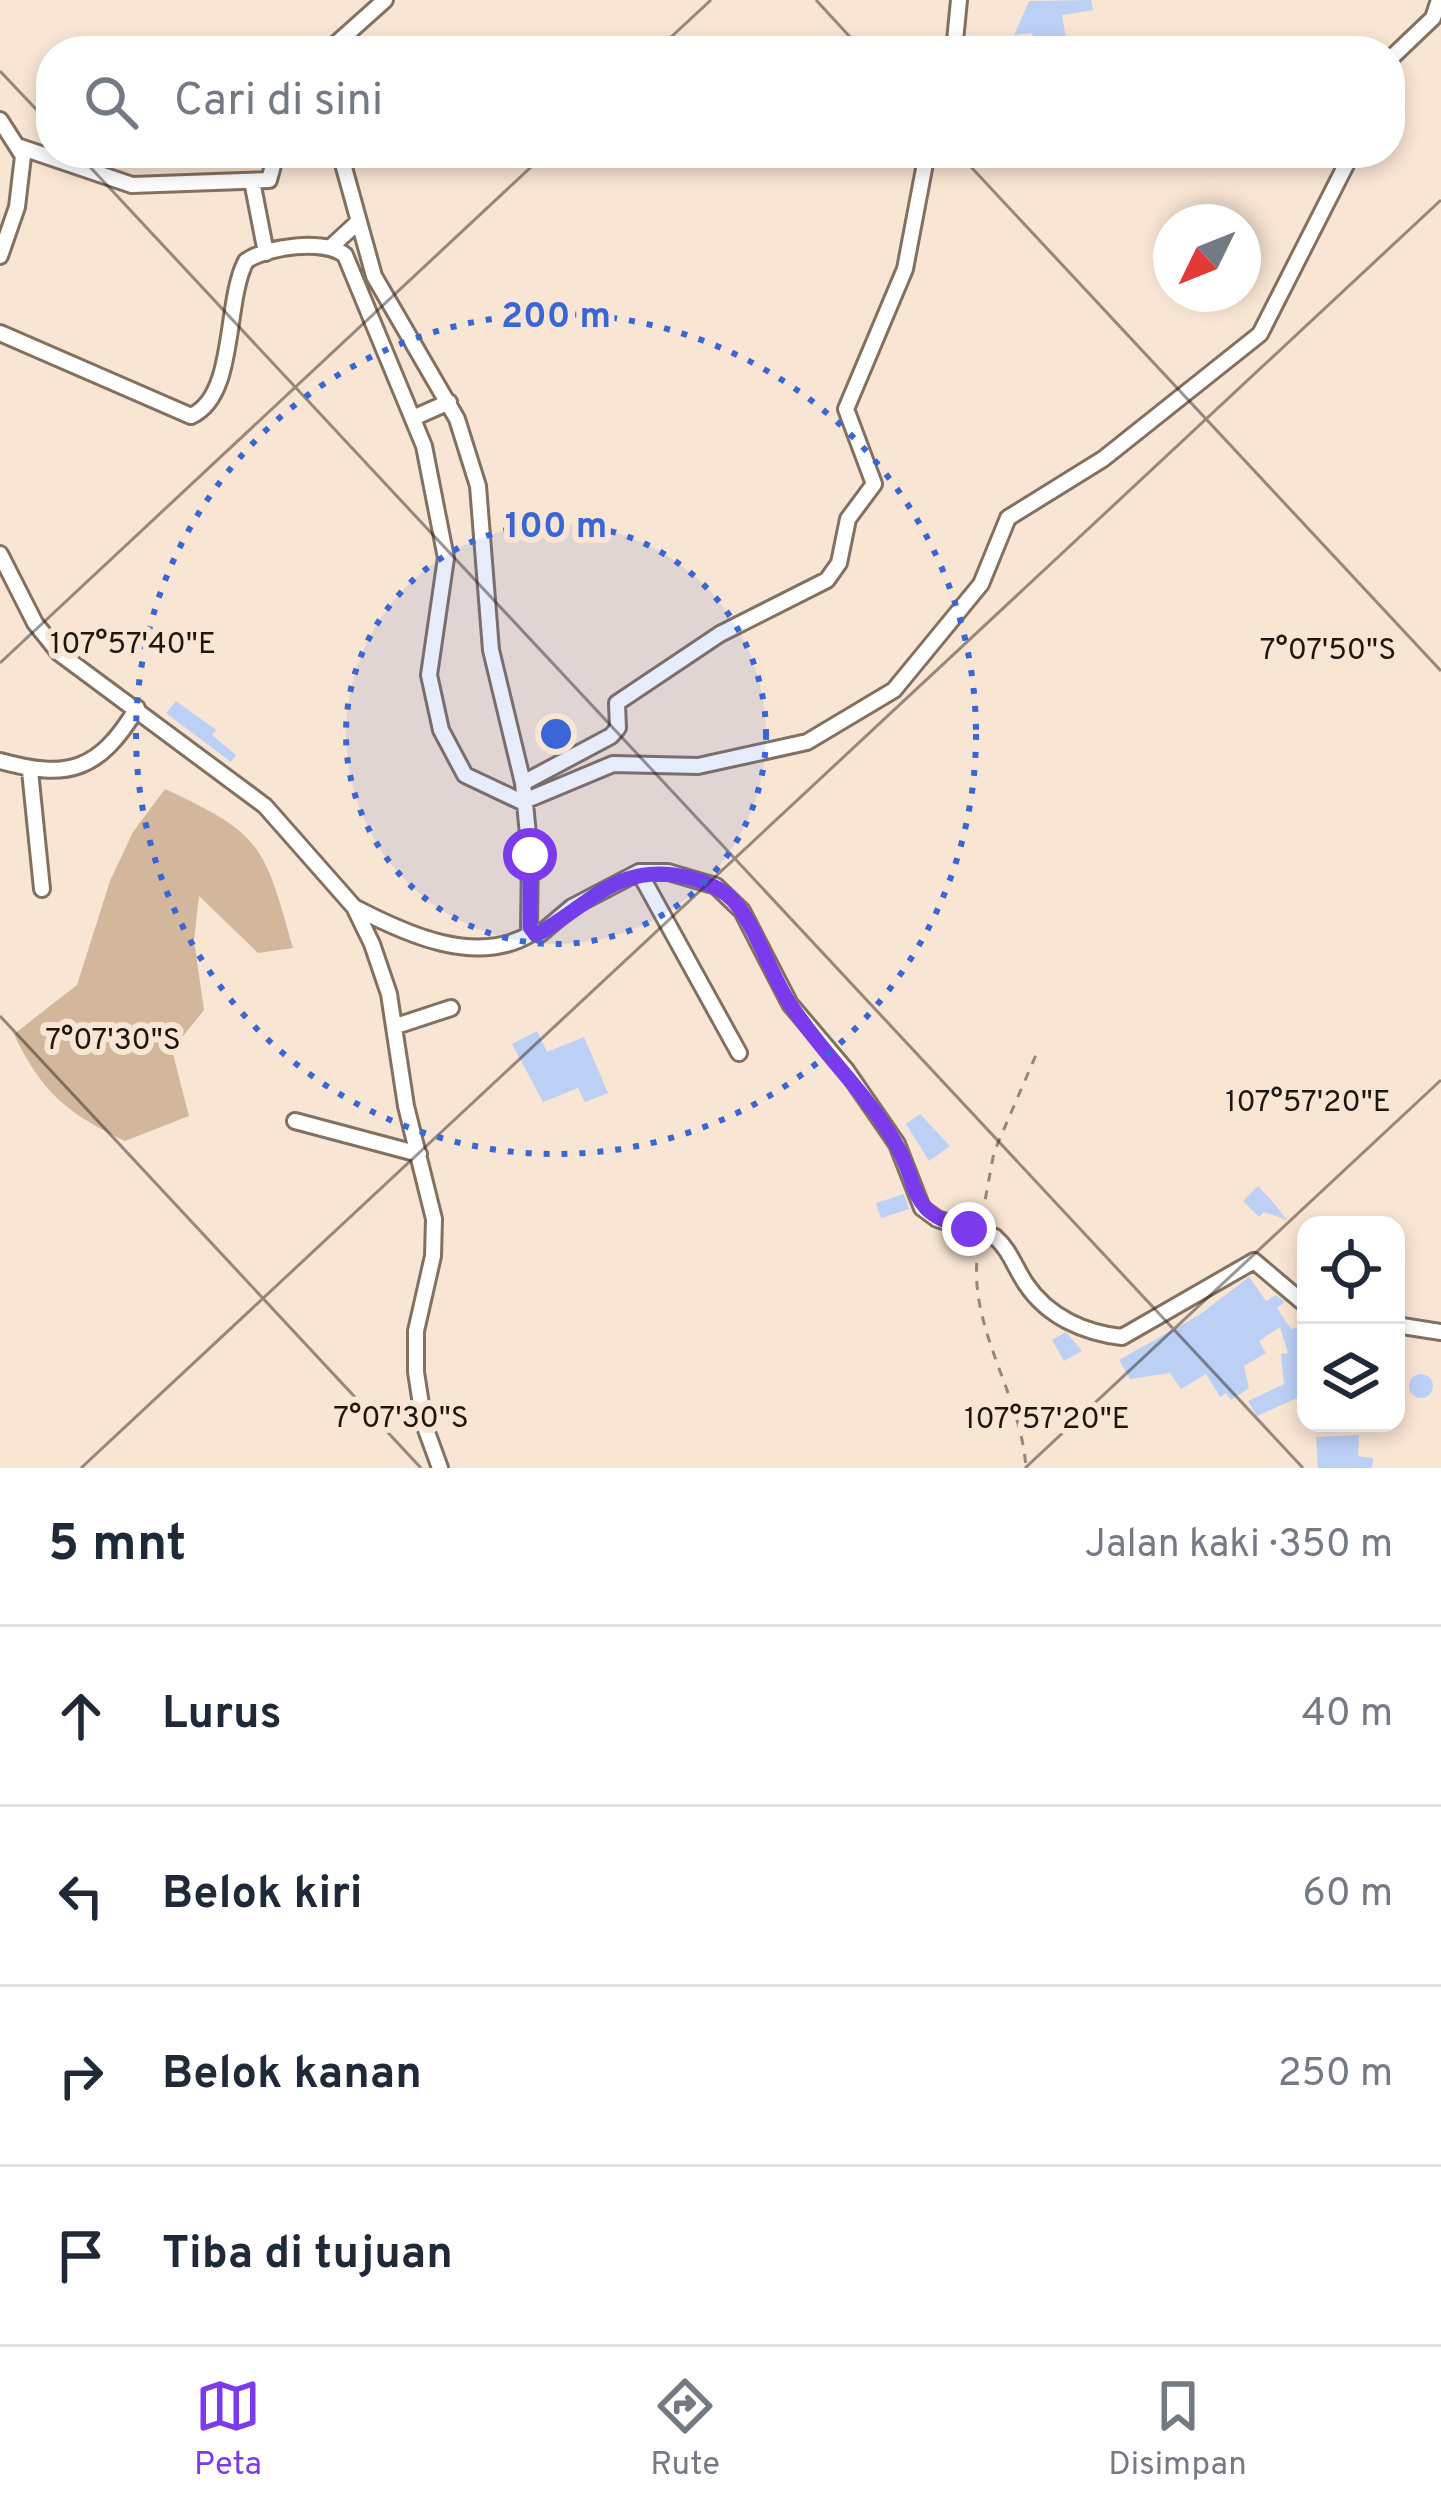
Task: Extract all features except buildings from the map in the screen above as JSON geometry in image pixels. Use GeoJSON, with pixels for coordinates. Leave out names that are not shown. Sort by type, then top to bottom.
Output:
{"type":"FeatureCollection","features":[{"type":"Feature","properties":{"kind":"street"},"geometry":{"type":"LineString","coordinates":[[345,36],[386,0]]}},
{"type":"Feature","properties":{"kind":"street"},"geometry":{"type":"LineString","coordinates":[[955,36],[959,0]]}},
{"type":"Feature","properties":{"kind":"street"},"geometry":{"type":"LineString","coordinates":[[1405,45],[1433,18],[1438,0]]}},
{"type":"Feature","properties":{"kind":"street"},"geometry":{"type":"LineString","coordinates":[[0,120],[20,147],[36,152]]}},
{"type":"Feature","properties":{"kind":"street"},"geometry":{"type":"LineString","coordinates":[[0,256],[17,207],[20,147]]}},
{"type":"Feature","properties":{"kind":"street"},"geometry":{"type":"LineString","coordinates":[[82,168],[132,185],[252,181],[274,176],[274,168]]}},
{"type":"Feature","properties":{"kind":"street"},"geometry":{"type":"LineString","coordinates":[[344,168],[388,306],[449,402],[478,486],[491,650],[523,782],[532,933]]}},
{"type":"Feature","properties":{"kind":"street"},"geometry":{"type":"LineString","coordinates":[[523,782],[611,736],[618,728],[617,703],[637,686],[720,634],[814,590],[836,572],[848,519],[874,484],[846,409],[905,269],[924,168]]}},
{"type":"Feature","properties":{"kind":"street"},"geometry":{"type":"LineString","coordinates":[[332,246],[353,268],[390,373],[424,446],[446,558],[429,675],[440,730],[465,775],[522,802],[613,764],[698,766],[807,742],[894,690],[980,584],[1008,518],[1102,459],[1260,334],[1344,168]]}},
{"type":"Feature","properties":{"kind":"street"},"geometry":{"type":"LineString","coordinates":[[252,181],[266,253]]}},
{"type":"Feature","properties":{"kind":"street"},"geometry":{"type":"LineString","coordinates":[[0,333],[190,416],[203,410],[217,388],[242,267],[251,256],[332,246],[359,221]]}},
{"type":"Feature","properties":{"kind":"street"},"geometry":{"type":"LineString","coordinates":[[413,418],[449,402]]}},
{"type":"Feature","properties":{"kind":"street"},"geometry":{"type":"LineString","coordinates":[[0,554],[35,623],[58,653],[265,806],[354,907],[382,967],[435,1239],[416,1331],[417,1386],[440,1468]]}},
{"type":"Feature","properties":{"kind":"street"},"geometry":{"type":"LineString","coordinates":[[0,761],[30,771],[57,772],[93,759],[137,708]]}},
{"type":"Feature","properties":{"kind":"street"},"geometry":{"type":"LineString","coordinates":[[30,771],[42,889]]}},
{"type":"Feature","properties":{"kind":"street"},"geometry":{"type":"LineString","coordinates":[[354,907],[426,941],[481,944],[540,934],[572,908],[639,872],[698,880],[734,900],[790,1004],[846,1070],[897,1144],[922,1208],[937,1220],[982,1233],[1006,1246],[1045,1307],[1100,1335],[1122,1337],[1140,1331],[1254,1261],[1297,1297]]}},
{"type":"Feature","properties":{"kind":"street"},"geometry":{"type":"LineString","coordinates":[[639,872],[740,1053]]}},
{"type":"Feature","properties":{"kind":"street"},"geometry":{"type":"LineString","coordinates":[[396,1026],[451,1007]]}},
{"type":"Feature","properties":{"kind":"street"},"geometry":{"type":"LineString","coordinates":[[295,1121],[419,1154]]}},
{"type":"Feature","properties":{"kind":"street"},"geometry":{"type":"LineString","coordinates":[[1405,1326],[1441,1332]]}},
{"type":"Feature","properties":{"kind":"path"},"geometry":{"type":"LineString","coordinates":[[1027,1468],[1024,1427],[984,1330],[976,1263],[983,1188],[1039,1048]]}},
{"type":"Feature","properties":{"kind":"shaded area"},"geometry":{"type":"Polygon","coordinates":[[[165,789],[223,819],[255,848],[275,887],[293,948],[258,953],[199,896],[194,940],[204,1010],[172,1050],[189,1116],[125,1141],[58,1099],[14,1034],[77,985],[110,881],[133,832],[165,789]]]}},
{"type":"Feature","properties":{"kind":"route"},"geometry":{"type":"LineString","coordinates":[[530,855],[529,917],[536,935],[572,908],[639,872],[668,872],[698,880],[734,900],[790,1004],[846,1070],[897,1144],[922,1208],[937,1220],[969,1229]]}}]}
